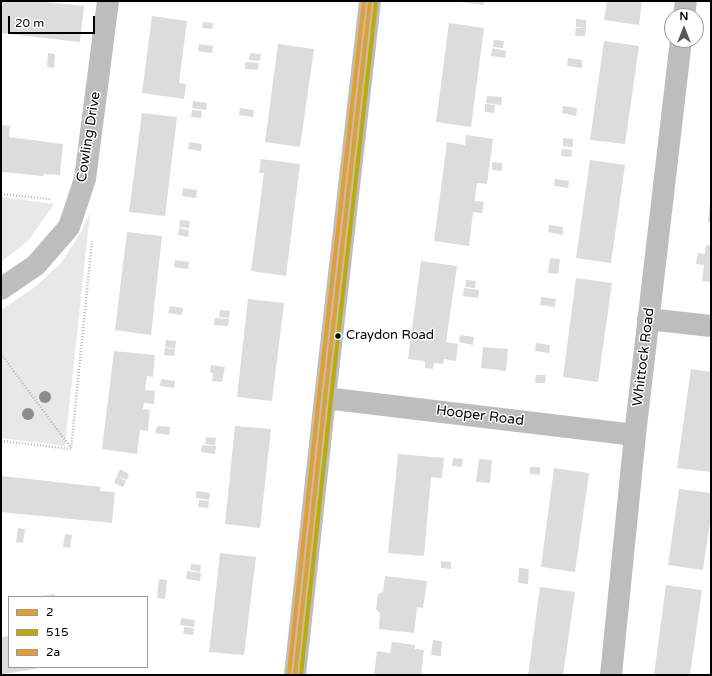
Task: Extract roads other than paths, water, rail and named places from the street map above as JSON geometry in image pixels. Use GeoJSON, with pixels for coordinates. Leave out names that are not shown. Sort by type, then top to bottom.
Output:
{"type":"FeatureCollection","features":[{"type":"Feature","properties":{"kind":"street","name":"Cowling Drive"},"geometry":{"type":"LineString","coordinates":[[1,289],[36,265],[69,226],[85,179],[108,1]]}},
{"type":"Feature","properties":{"kind":"street"},"geometry":{"type":"LineString","coordinates":[[295,675],[370,1]]}},
{"type":"Feature","properties":{"kind":"street","name":"Whittock Road"},"geometry":{"type":"LineString","coordinates":[[612,675],[635,435],[680,48]]}},
{"type":"Feature","properties":{"kind":"street"},"geometry":{"type":"LineString","coordinates":[[648,319],[711,326]]}},
{"type":"Feature","properties":{"kind":"street","name":"Hooper Road"},"geometry":{"type":"LineString","coordinates":[[325,398],[635,435]]}},
{"type":"Feature","properties":{"kind":"place","name":"Craydon Road"},"geometry":{"type":"Point","coordinates":[338,336]}}]}
